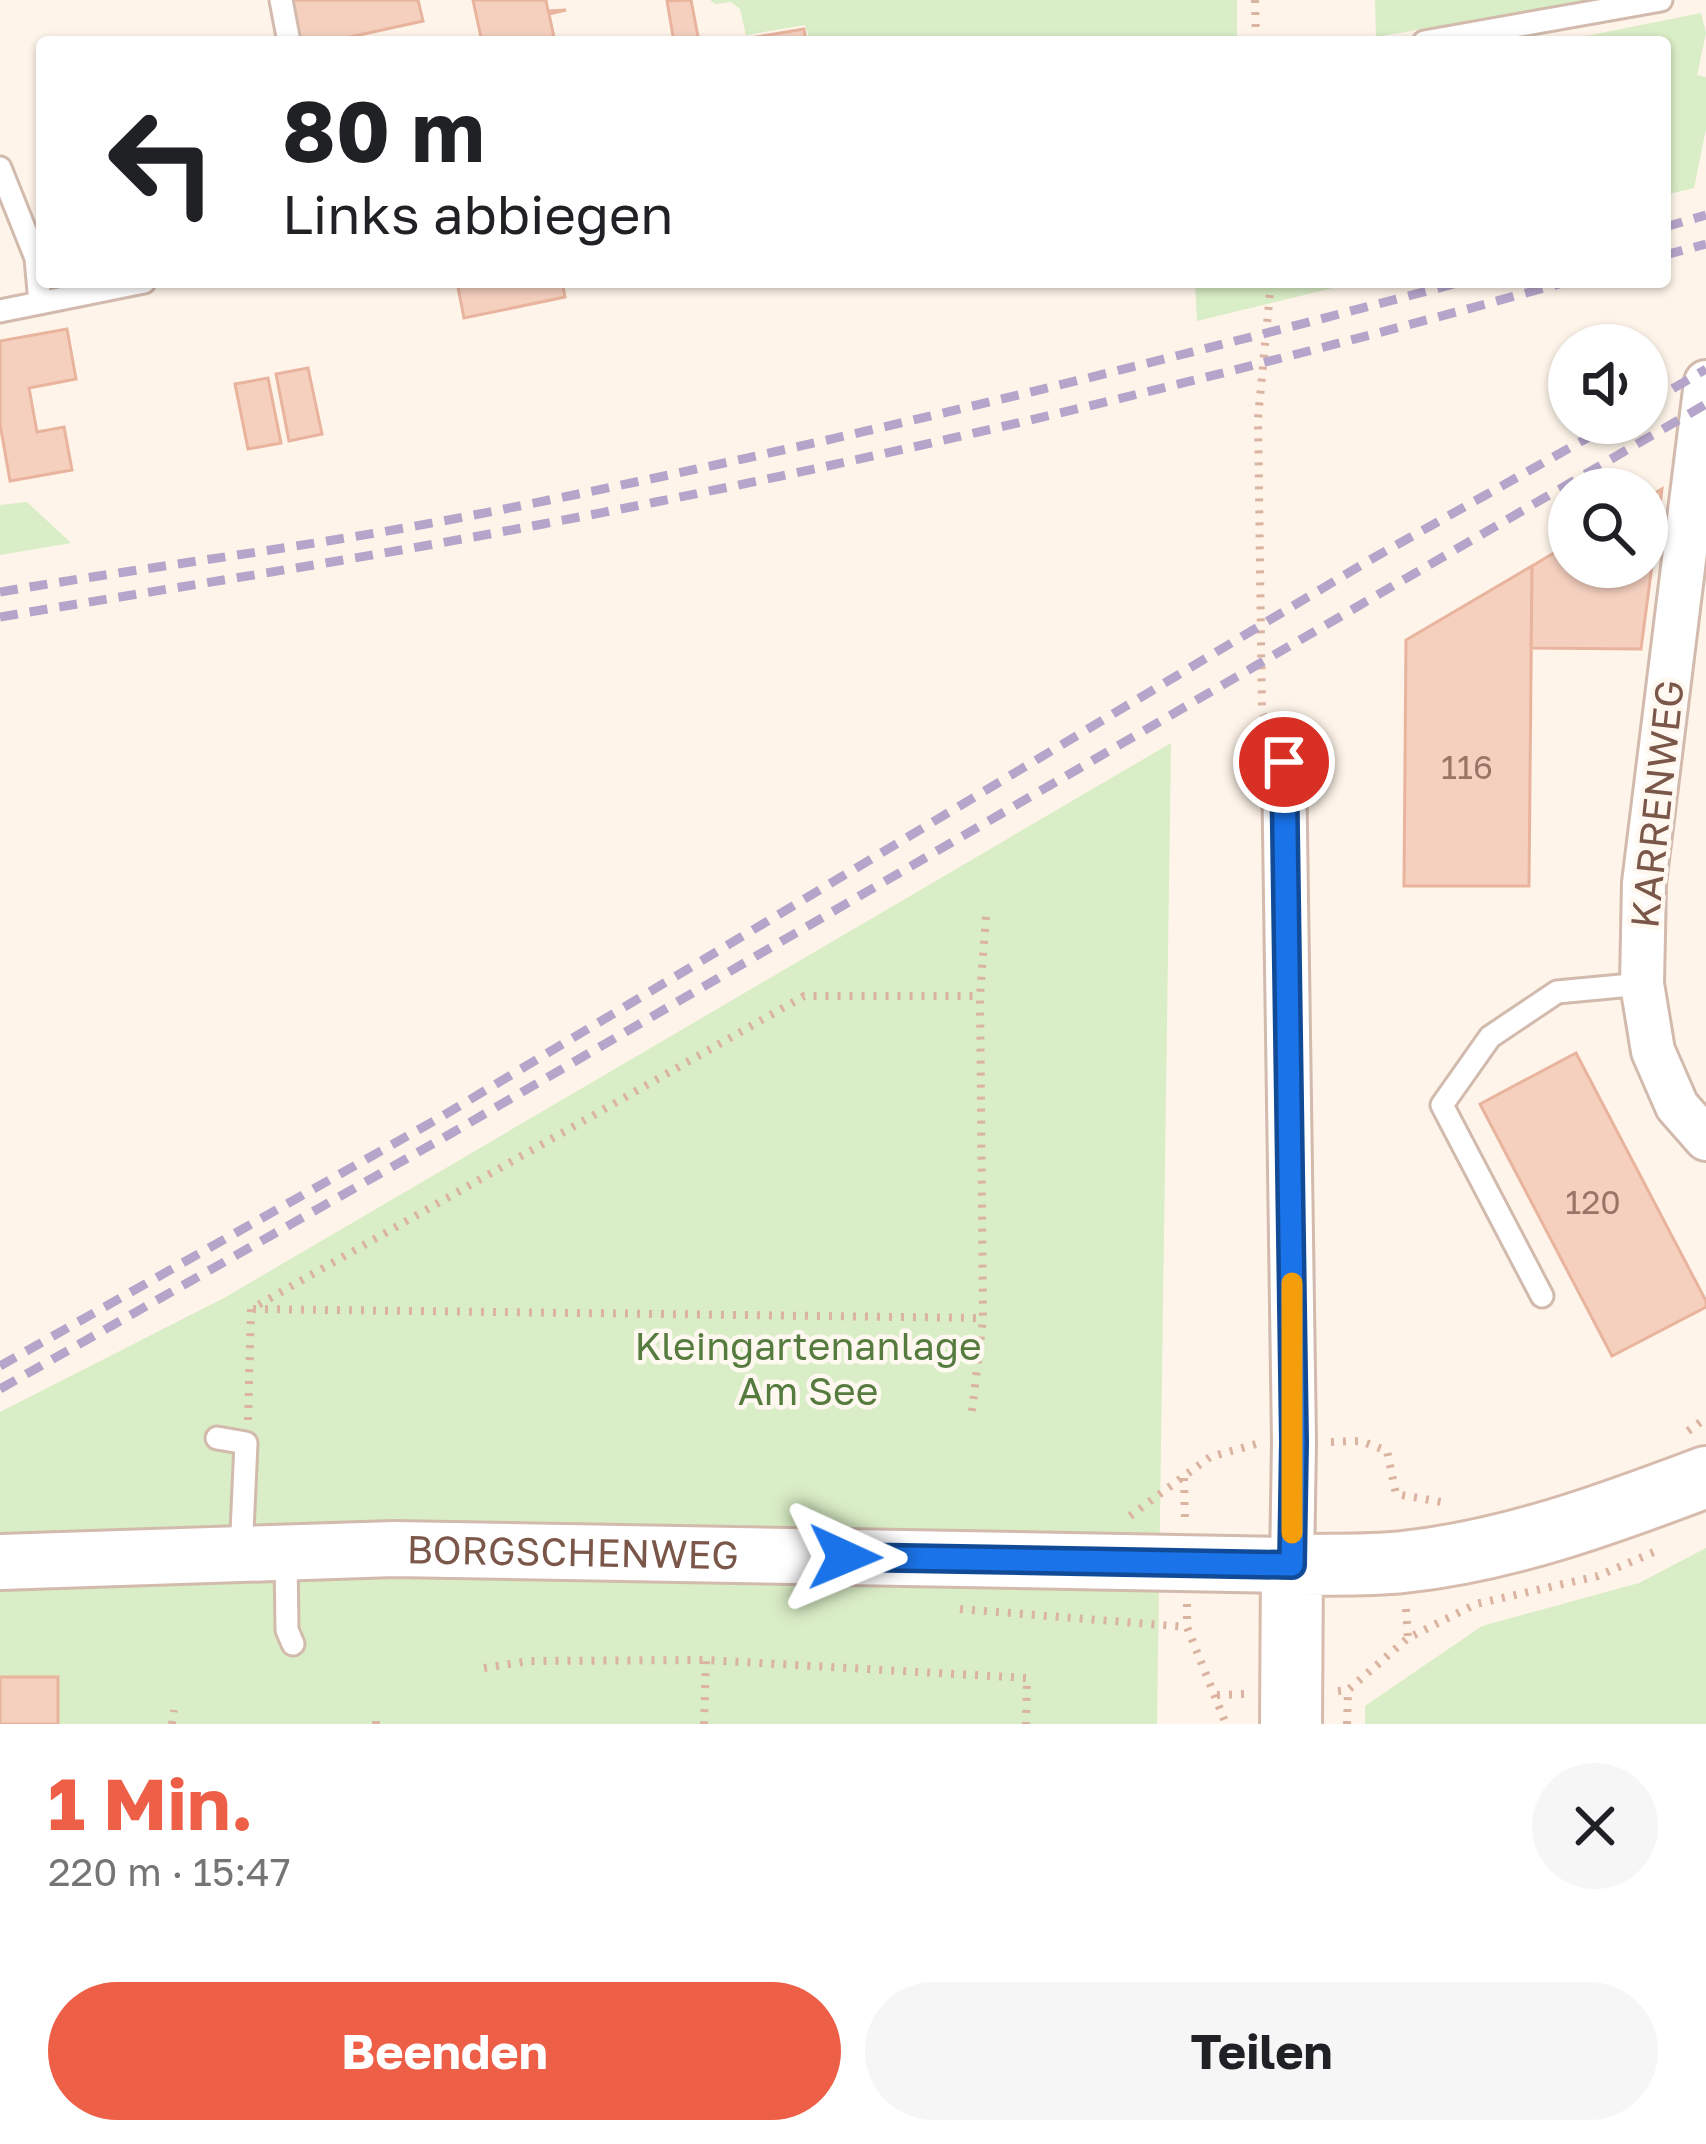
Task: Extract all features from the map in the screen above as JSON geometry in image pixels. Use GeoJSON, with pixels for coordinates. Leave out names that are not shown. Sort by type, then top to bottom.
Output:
{"type":"FeatureCollection","features":[{"type":"Feature","properties":{"kind":"main road","name":"BORGSCHENWEG"},"geometry":{"type":"LineString","coordinates":[[1292,1565],[1402,1563],[1488,1548],[1581,1524],[1690,1457]]}},
{"type":"Feature","properties":{"kind":"main road"},"geometry":{"type":"LineString","coordinates":[[1291,1724],[1292,1565]]}},
{"type":"Feature","properties":{"kind":"street","name":"KARRENWEG"},"geometry":{"type":"LineString","coordinates":[[1706,382],[1644,883],[1642,985],[1653,1051],[1677,1106],[1706,1139]]}},
{"type":"Feature","properties":{"kind":"street"},"geometry":{"type":"LineString","coordinates":[[1284,762],[1292,1565]]}},
{"type":"Feature","properties":{"kind":"street","name":"BORGSCHENWEG"},"geometry":{"type":"LineString","coordinates":[[0,1562],[394,1549],[1292,1565]]}},
{"type":"Feature","properties":{"kind":"lane"},"geometry":{"type":"LineString","coordinates":[[281,0],[289,36]]}},
{"type":"Feature","properties":{"kind":"lane"},"geometry":{"type":"LineString","coordinates":[[1458,36],[1660,0]]}},
{"type":"Feature","properties":{"kind":"lane"},"geometry":{"type":"LineString","coordinates":[[0,168],[36,258]]}},
{"type":"Feature","properties":{"kind":"lane"},"geometry":{"type":"LineString","coordinates":[[39,288],[40,302]]}},
{"type":"Feature","properties":{"kind":"lane"},"geometry":{"type":"LineString","coordinates":[[0,310],[113,288]]}},
{"type":"Feature","properties":{"kind":"lane"},"geometry":{"type":"LineString","coordinates":[[1542,1296],[1442,1106],[1490,1036],[1557,992],[1642,985]]}},
{"type":"Feature","properties":{"kind":"lane"},"geometry":{"type":"LineString","coordinates":[[217,1438],[246,1443],[263,1554],[293,1644]]}},
{"type":"Feature","properties":{"kind":"path"},"geometry":{"type":"LineString","coordinates":[[1255,0],[1256,36]]}},
{"type":"Feature","properties":{"kind":"path"},"geometry":{"type":"LineString","coordinates":[[1270,288],[1258,418],[1262,711],[1284,762]]}},
{"type":"Feature","properties":{"kind":"path"},"geometry":{"type":"LineString","coordinates":[[972,1411],[983,1318],[980,996],[986,916]]}},
{"type":"Feature","properties":{"kind":"path"},"geometry":{"type":"LineString","coordinates":[[251,1309],[804,996],[980,996]]}},
{"type":"Feature","properties":{"kind":"path"},"geometry":{"type":"LineString","coordinates":[[251,1309],[983,1318]]}},
{"type":"Feature","properties":{"kind":"path"},"geometry":{"type":"LineString","coordinates":[[246,1443],[251,1309]]}},
{"type":"Feature","properties":{"kind":"path"},"geometry":{"type":"LineString","coordinates":[[1690,1457],[1706,1418]]}},
{"type":"Feature","properties":{"kind":"path"},"geometry":{"type":"LineString","coordinates":[[1127,1518],[1210,1457],[1243,1444],[1361,1442],[1387,1451],[1396,1494],[1463,1502]]}},
{"type":"Feature","properties":{"kind":"path"},"geometry":{"type":"LineString","coordinates":[[1347,1724],[1348,1690],[1408,1638],[1476,1604],[1598,1576],[1657,1551]]}},
{"type":"Feature","properties":{"kind":"path"},"geometry":{"type":"LineString","coordinates":[[484,1668],[529,1660],[706,1660],[1027,1678],[1026,1724]]}},
{"type":"Feature","properties":{"kind":"path"},"geometry":{"type":"LineString","coordinates":[[704,1724],[706,1660]]}},
{"type":"Feature","properties":{"kind":"path"},"geometry":{"type":"LineString","coordinates":[[172,1724],[173,1710]]}},
{"type":"Feature","properties":{"kind":"green space"},"geometry":{"type":"Polygon","coordinates":[[[710,0],[1237,0],[1237,36],[808,36],[805,25],[746,35],[740,9],[731,2],[710,0]]]}},
{"type":"Feature","properties":{"kind":"green space"},"geometry":{"type":"Polygon","coordinates":[[[1375,0],[1590,0],[1382,36],[1376,36],[1375,0]]]}},
{"type":"Feature","properties":{"kind":"green space"},"geometry":{"type":"Polygon","coordinates":[[[1701,13],[1706,33],[1697,75],[1706,77],[1706,129],[1694,188],[1671,194],[1671,36],[1586,36],[1701,13]]]}},
{"type":"Feature","properties":{"kind":"green space"},"geometry":{"type":"Polygon","coordinates":[[[1195,288],[1333,288],[1197,321],[1195,288]]]}},
{"type":"Feature","properties":{"kind":"green space"},"geometry":{"type":"Polygon","coordinates":[[[27,502],[71,543],[0,555],[0,505],[27,502]]]}},
{"type":"Feature","properties":{"kind":"green space","name":"Kleingartenanlage Am See"},"geometry":{"type":"Polygon","coordinates":[[[1171,743],[1157,1724],[0,1724],[0,1412],[224,1298],[1171,743]]]}},
{"type":"Feature","properties":{"kind":"green space"},"geometry":{"type":"Polygon","coordinates":[[[1706,1548],[1706,1724],[1365,1724],[1365,1706],[1482,1626],[1639,1583],[1706,1548]]]}},
{"type":"Feature","properties":{"kind":"building"},"geometry":{"type":"Polygon","coordinates":[[[288,0],[418,0],[423,21],[354,36],[296,36],[288,0]]]}},
{"type":"Feature","properties":{"kind":"building"},"geometry":{"type":"Polygon","coordinates":[[[473,0],[546,0],[548,11],[566,10],[549,14],[554,36],[481,36],[473,0]]]}},
{"type":"Feature","properties":{"kind":"building"},"geometry":{"type":"Polygon","coordinates":[[[691,0],[698,36],[673,36],[667,1],[691,0]]]}},
{"type":"Feature","properties":{"kind":"building"},"geometry":{"type":"Polygon","coordinates":[[[804,29],[805,36],[762,36],[804,29]]]}},
{"type":"Feature","properties":{"kind":"building"},"geometry":{"type":"Polygon","coordinates":[[[458,288],[563,288],[565,297],[464,318],[458,288]]]}},
{"type":"Feature","properties":{"kind":"building"},"geometry":{"type":"Polygon","coordinates":[[[67,329],[76,379],[29,388],[37,432],[64,427],[72,470],[10,481],[0,424],[0,341],[67,329]]]}},
{"type":"Feature","properties":{"kind":"building"},"geometry":{"type":"Polygon","coordinates":[[[308,368],[322,434],[289,441],[276,374],[308,368]]]}},
{"type":"Feature","properties":{"kind":"building"},"geometry":{"type":"Polygon","coordinates":[[[268,378],[281,443],[248,449],[235,384],[268,378]]]}},
{"type":"Feature","properties":{"kind":"building"},"geometry":{"type":"Polygon","coordinates":[[[1548,556],[1548,588],[1649,588],[1641,649],[1531,648],[1532,566],[1548,556]]]}},
{"type":"Feature","properties":{"kind":"building"},"geometry":{"type":"Polygon","coordinates":[[[1532,566],[1529,886],[1404,886],[1406,640],[1532,566]]]}},
{"type":"Feature","properties":{"kind":"building"},"geometry":{"type":"Polygon","coordinates":[[[1576,1053],[1706,1301],[1706,1307],[1612,1356],[1480,1104],[1576,1053]]]}},
{"type":"Feature","properties":{"kind":"building"},"geometry":{"type":"Polygon","coordinates":[[[0,1677],[58,1677],[58,1724],[0,1724],[0,1677]]]}},
{"type":"Feature","properties":{"kind":"railway"},"geometry":{"type":"LineString","coordinates":[[1671,225],[1706,215]]}},
{"type":"Feature","properties":{"kind":"railway"},"geometry":{"type":"LineString","coordinates":[[1671,253],[1706,244]]}},
{"type":"Feature","properties":{"kind":"railway"},"geometry":{"type":"LineString","coordinates":[[0,592],[356,536],[598,490],[969,407],[1438,288]]}},
{"type":"Feature","properties":{"kind":"railway"},"geometry":{"type":"LineString","coordinates":[[0,617],[414,548],[748,483],[1159,389],[1544,288]]}},
{"type":"Feature","properties":{"kind":"railway"},"geometry":{"type":"LineString","coordinates":[[1668,392],[1706,369]]}},
{"type":"Feature","properties":{"kind":"railway"},"geometry":{"type":"LineString","coordinates":[[0,1389],[450,1134],[1706,404]]}},
{"type":"Feature","properties":{"kind":"railway"},"geometry":{"type":"LineString","coordinates":[[0,1366],[441,1117],[1368,561],[1577,444]]}},
{"type":"Feature","properties":{"kind":"slow traffic"},"geometry":{"type":"LineString","coordinates":[[1292,1283],[1292,1533]]}},
{"type":"Feature","properties":{"kind":"route"},"geometry":{"type":"LineString","coordinates":[[845,1557],[1292,1565],[1284,762]]}}]}
